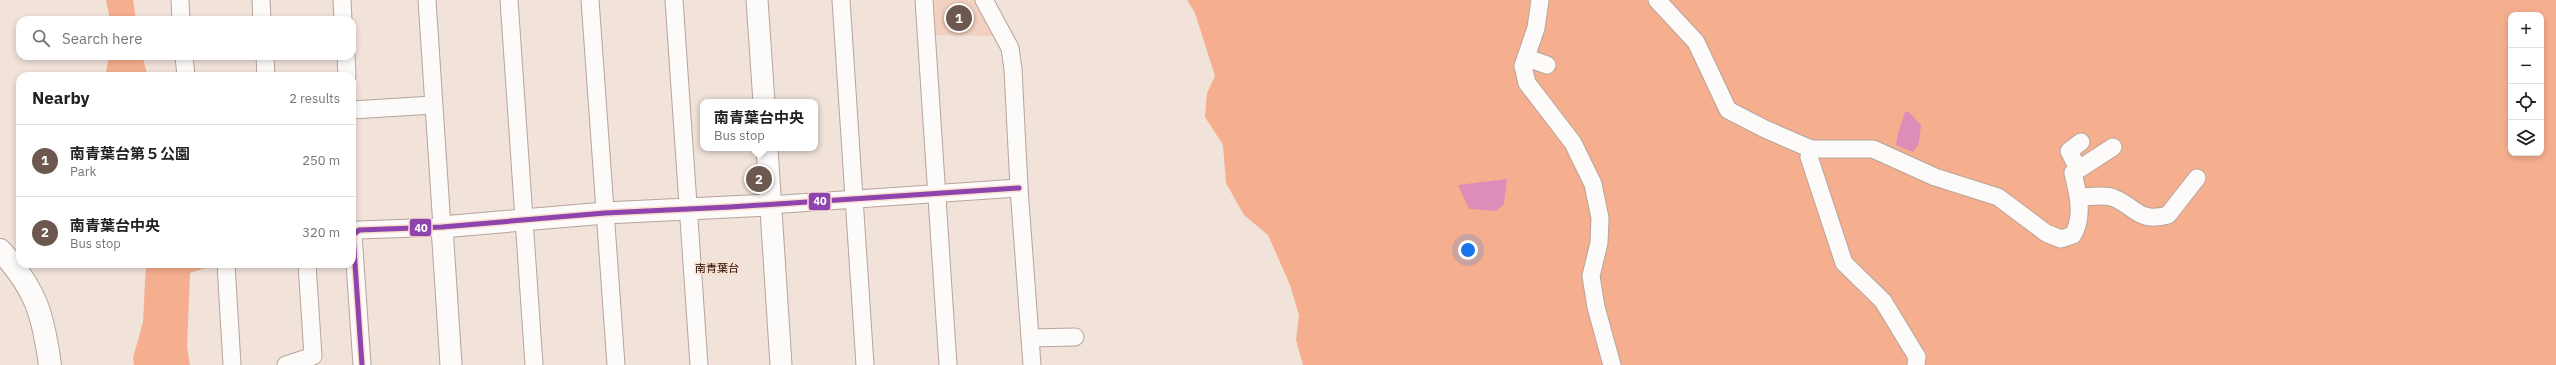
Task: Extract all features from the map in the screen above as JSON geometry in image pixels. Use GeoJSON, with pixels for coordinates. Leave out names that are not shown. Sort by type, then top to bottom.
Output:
{"type":"FeatureCollection","features":[{"type":"Feature","properties":{"kind":"main road"},"geometry":{"type":"LineString","coordinates":[[0,250],[29,285],[38,305],[50,365]]}},
{"type":"Feature","properties":{"kind":"street"},"geometry":{"type":"LineString","coordinates":[[180,0],[182,16]]}},
{"type":"Feature","properties":{"kind":"street"},"geometry":{"type":"LineString","coordinates":[[261,0],[262,16]]}},
{"type":"Feature","properties":{"kind":"street"},"geometry":{"type":"LineString","coordinates":[[342,0],[343,16]]}},
{"type":"Feature","properties":{"kind":"street"},"geometry":{"type":"LineString","coordinates":[[427,0],[451,365]]}},
{"type":"Feature","properties":{"kind":"street"},"geometry":{"type":"LineString","coordinates":[[509,0],[534,365]]}},
{"type":"Feature","properties":{"kind":"street"},"geometry":{"type":"LineString","coordinates":[[590,0],[616,365]]}},
{"type":"Feature","properties":{"kind":"street"},"geometry":{"type":"LineString","coordinates":[[674,0],[699,365]]}},
{"type":"Feature","properties":{"kind":"street"},"geometry":{"type":"LineString","coordinates":[[757,0],[764,99]]}},
{"type":"Feature","properties":{"kind":"street"},"geometry":{"type":"LineString","coordinates":[[841,0],[865,365]]}},
{"type":"Feature","properties":{"kind":"street"},"geometry":{"type":"LineString","coordinates":[[924,0],[948,365]]}},
{"type":"Feature","properties":{"kind":"street"},"geometry":{"type":"LineString","coordinates":[[984,0],[1010,48],[1032,365]]}},
{"type":"Feature","properties":{"kind":"street"},"geometry":{"type":"LineString","coordinates":[[1540,0],[1536,28],[1523,66],[1527,83],[1573,143],[1593,184],[1600,218],[1600,243],[1591,276],[1596,307],[1612,365]]}},
{"type":"Feature","properties":{"kind":"street"},"geometry":{"type":"LineString","coordinates":[[1658,0],[1696,42],[1728,110],[1765,129],[1811,149],[1873,149],[1935,177],[1998,197],[2046,233],[2061,239],[2073,235],[2078,226],[2079,195],[2073,173],[2113,147]]}},
{"type":"Feature","properties":{"kind":"street"},"geometry":{"type":"LineString","coordinates":[[1527,58],[1547,66]]}},
{"type":"Feature","properties":{"kind":"street"},"geometry":{"type":"LineString","coordinates":[[184,60],[186,72]]}},
{"type":"Feature","properties":{"kind":"street"},"geometry":{"type":"LineString","coordinates":[[265,60],[266,72]]}},
{"type":"Feature","properties":{"kind":"street"},"geometry":{"type":"LineString","coordinates":[[346,60],[347,72]]}},
{"type":"Feature","properties":{"kind":"street"},"geometry":{"type":"LineString","coordinates":[[356,110],[433,105]]}},
{"type":"Feature","properties":{"kind":"street"},"geometry":{"type":"LineString","coordinates":[[2078,169],[2069,151],[2081,142]]}},
{"type":"Feature","properties":{"kind":"street"},"geometry":{"type":"LineString","coordinates":[[1811,149],[1809,157],[1844,264],[1884,301],[1918,362]]}},
{"type":"Feature","properties":{"kind":"street"},"geometry":{"type":"LineString","coordinates":[[766,151],[781,365]]}},
{"type":"Feature","properties":{"kind":"street"},"geometry":{"type":"LineString","coordinates":[[2079,195],[2110,197],[2142,217],[2162,216],[2168,215],[2197,178]]}},
{"type":"Feature","properties":{"kind":"street"},"geometry":{"type":"LineString","coordinates":[[356,233],[359,230],[442,227],[605,213],[769,205],[937,192],[1019,188]]}},
{"type":"Feature","properties":{"kind":"street"},"geometry":{"type":"LineString","coordinates":[[2079,195],[2101,192]]}},
{"type":"Feature","properties":{"kind":"street"},"geometry":{"type":"LineString","coordinates":[[226,268],[232,365]]}},
{"type":"Feature","properties":{"kind":"street"},"geometry":{"type":"LineString","coordinates":[[286,365],[313,356],[307,268]]}},
{"type":"Feature","properties":{"kind":"street"},"geometry":{"type":"LineString","coordinates":[[355,268],[362,365]]}},
{"type":"Feature","properties":{"kind":"street"},"geometry":{"type":"LineString","coordinates":[[1030,338],[1075,337]]}},
{"type":"Feature","properties":{"kind":"shaded area"},"geometry":{"type":"Polygon","coordinates":[[[106,0],[133,0],[135,16],[109,16],[106,0]]]}},
{"type":"Feature","properties":{"kind":"shaded area"},"geometry":{"type":"Polygon","coordinates":[[[926,0],[982,0],[1001,36],[929,35],[926,0]]]}},
{"type":"Feature","properties":{"kind":"shaded area"},"geometry":{"type":"Polygon","coordinates":[[[1187,0],[2556,0],[2556,365],[1303,365],[1296,340],[1299,315],[1290,285],[1268,235],[1244,215],[1226,183],[1223,145],[1205,117],[1207,93],[1215,76],[1195,13],[1187,0]]]}},
{"type":"Feature","properties":{"kind":"shaded area"},"geometry":{"type":"Polygon","coordinates":[[[108,60],[143,60],[147,72],[106,72],[108,60]]]}},
{"type":"Feature","properties":{"kind":"shaded area"},"geometry":{"type":"Polygon","coordinates":[[[1905,112],[1909,112],[1921,125],[1919,143],[1913,152],[1896,145],[1905,112]]]}},
{"type":"Feature","properties":{"kind":"shaded area"},"geometry":{"type":"Polygon","coordinates":[[[1507,179],[1504,204],[1496,211],[1469,209],[1458,185],[1507,179]]]}},
{"type":"Feature","properties":{"kind":"shaded area"},"geometry":{"type":"Polygon","coordinates":[[[146,268],[205,268],[190,273],[187,347],[190,365],[134,365],[133,358],[143,322],[146,268]]]}},
{"type":"Feature","properties":{"kind":"transit line","name":"40"},"geometry":{"type":"LineString","coordinates":[[356,232],[359,230],[442,227],[605,213],[730,207],[1019,188]]}},
{"type":"Feature","properties":{"kind":"transit line","name":"40"},"geometry":{"type":"LineString","coordinates":[[355,268],[362,365]]}},
{"type":"Feature","properties":{"kind":"place","name":"南青葉台第５公園"},"geometry":{"type":"Point","coordinates":[959,18]}},
{"type":"Feature","properties":{"kind":"place","name":"南青葉台中央"},"geometry":{"type":"Point","coordinates":[759,179]}},
{"type":"Feature","properties":{"kind":"district","name":"南青葉台"},"geometry":{"type":"Point","coordinates":[717,268]}}]}
